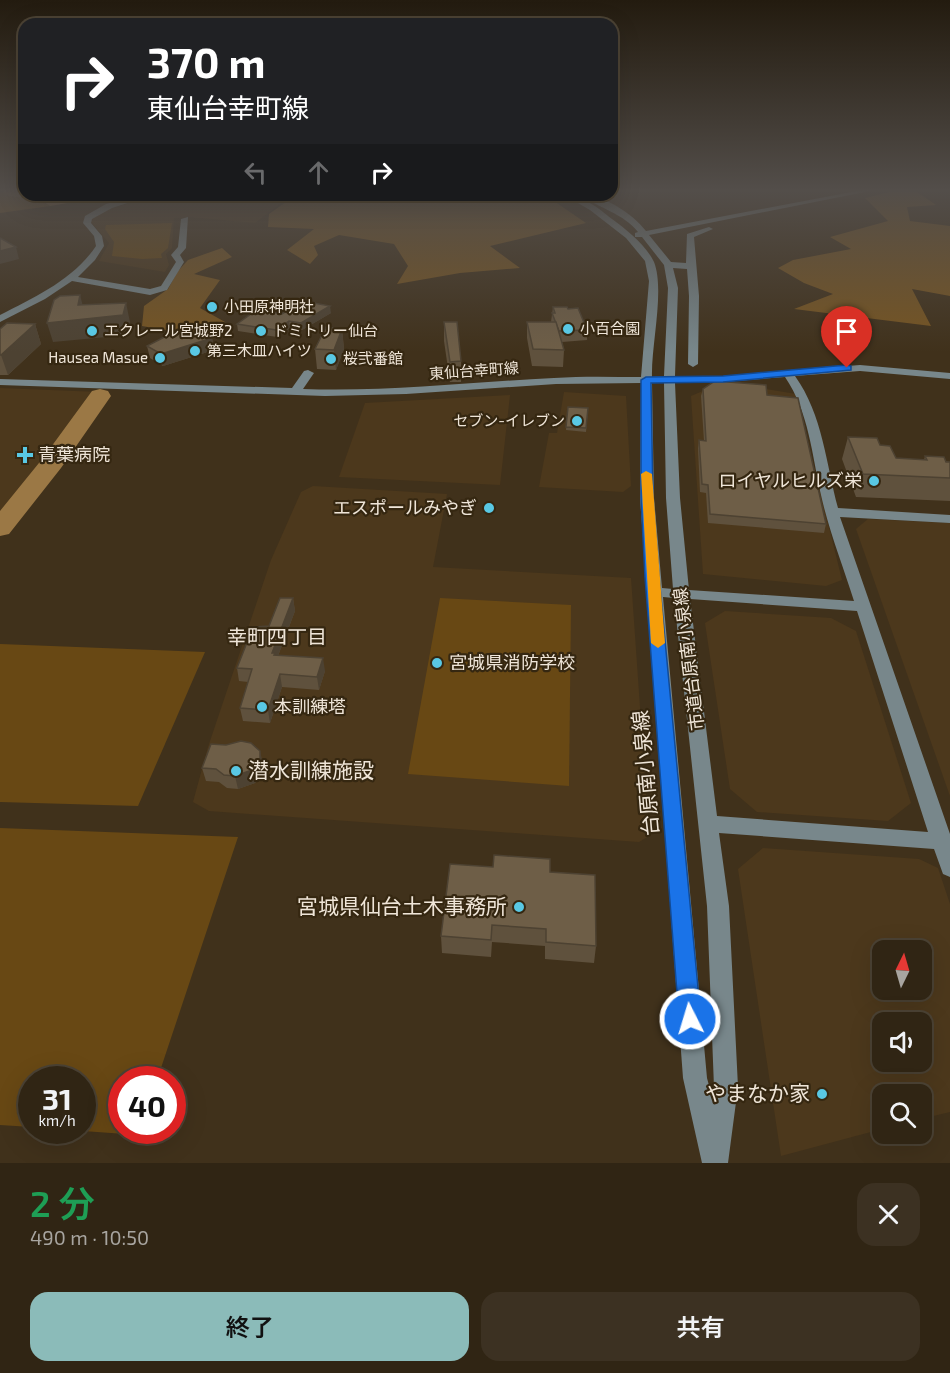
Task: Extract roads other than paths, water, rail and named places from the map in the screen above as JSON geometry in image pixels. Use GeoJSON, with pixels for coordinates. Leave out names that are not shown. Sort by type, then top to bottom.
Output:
{"type":"FeatureCollection","features":[{"type":"Feature","properties":{"kind":"street"},"geometry":{"type":"LineString","coordinates":[[0,319],[70,279],[83,269],[100,244]]}},
{"type":"Feature","properties":{"kind":"street"},"geometry":{"type":"LineString","coordinates":[[70,279],[150,292],[164,288],[180,262],[174,255],[182,248],[182,244]]}},
{"type":"Feature","properties":{"kind":"street"},"geometry":{"type":"LineString","coordinates":[[636,244],[649,261],[654,281],[646,380]]}},
{"type":"Feature","properties":{"kind":"street","name":"市道台原南小泉線"},"geometry":{"type":"LineString","coordinates":[[653,244],[668,265],[673,288],[670,380],[674,498],[681,594],[718,906],[726,1088],[715,1162]]}},
{"type":"Feature","properties":{"kind":"street"},"geometry":{"type":"LineString","coordinates":[[692,244],[693,364]]}},
{"type":"Feature","properties":{"kind":"street"},"geometry":{"type":"LineString","coordinates":[[668,265],[691,266]]}},
{"type":"Feature","properties":{"kind":"street","name":"東仙台幸町線"},"geometry":{"type":"LineString","coordinates":[[0,382],[295,393],[406,391],[556,381],[723,379],[860,368],[950,376]]}},
{"type":"Feature","properties":{"kind":"street"},"geometry":{"type":"LineString","coordinates":[[295,393],[308,373]]}},
{"type":"Feature","properties":{"kind":"street"},"geometry":{"type":"LineString","coordinates":[[788,374],[806,405],[832,512],[946,842],[950,868]]}},
{"type":"Feature","properties":{"kind":"street","name":"台原南小泉線"},"geometry":{"type":"LineString","coordinates":[[646,380],[647,498],[695,1078],[715,1162]]}},
{"type":"Feature","properties":{"kind":"street"},"geometry":{"type":"LineString","coordinates":[[832,512],[950,519]]}},
{"type":"Feature","properties":{"kind":"street"},"geometry":{"type":"LineString","coordinates":[[654,592],[865,607]]}},
{"type":"Feature","properties":{"kind":"street"},"geometry":{"type":"LineString","coordinates":[[710,824],[946,842]]}},
{"type":"Feature","properties":{"kind":"waterway"},"geometry":{"type":"LineString","coordinates":[[0,528],[52,463],[100,396]]}},
{"type":"Feature","properties":{"kind":"place","name":"小田原神明社"},"geometry":{"type":"Point","coordinates":[212,307]}},
{"type":"Feature","properties":{"kind":"place","name":"小百合園"},"geometry":{"type":"Point","coordinates":[568,329]}},
{"type":"Feature","properties":{"kind":"place","name":"エクレール宮城野2"},"geometry":{"type":"Point","coordinates":[92,331]}},
{"type":"Feature","properties":{"kind":"place","name":"ドミトリー仙台"},"geometry":{"type":"Point","coordinates":[261,331]}},
{"type":"Feature","properties":{"kind":"place","name":"第三木皿ハイツ"},"geometry":{"type":"Point","coordinates":[195,351]}},
{"type":"Feature","properties":{"kind":"place","name":"Hausea Masue"},"geometry":{"type":"Point","coordinates":[160,358]}},
{"type":"Feature","properties":{"kind":"place","name":"桜弐番館"},"geometry":{"type":"Point","coordinates":[331,359]}},
{"type":"Feature","properties":{"kind":"place","name":"セブン-イレブン"},"geometry":{"type":"Point","coordinates":[577,421]}},
{"type":"Feature","properties":{"kind":"place","name":"青葉病院"},"geometry":{"type":"Point","coordinates":[25,455]}},
{"type":"Feature","properties":{"kind":"place","name":"ロイヤルヒルズ栄"},"geometry":{"type":"Point","coordinates":[874,481]}},
{"type":"Feature","properties":{"kind":"place","name":"エスポールみやぎ"},"geometry":{"type":"Point","coordinates":[489,508]}},
{"type":"Feature","properties":{"kind":"place","name":"宮城県消防学校"},"geometry":{"type":"Point","coordinates":[437,663]}},
{"type":"Feature","properties":{"kind":"place","name":"本訓練塔"},"geometry":{"type":"Point","coordinates":[262,707]}},
{"type":"Feature","properties":{"kind":"place","name":"潜水訓練施設"},"geometry":{"type":"Point","coordinates":[236,771]}},
{"type":"Feature","properties":{"kind":"place","name":"宮城県仙台土木事務所"},"geometry":{"type":"Point","coordinates":[519,907]}},
{"type":"Feature","properties":{"kind":"place","name":"やまなか家"},"geometry":{"type":"Point","coordinates":[822,1094]}},
{"type":"Feature","properties":{"kind":"district","name":"幸町四丁目"},"geometry":{"type":"Point","coordinates":[277,637]}}]}
